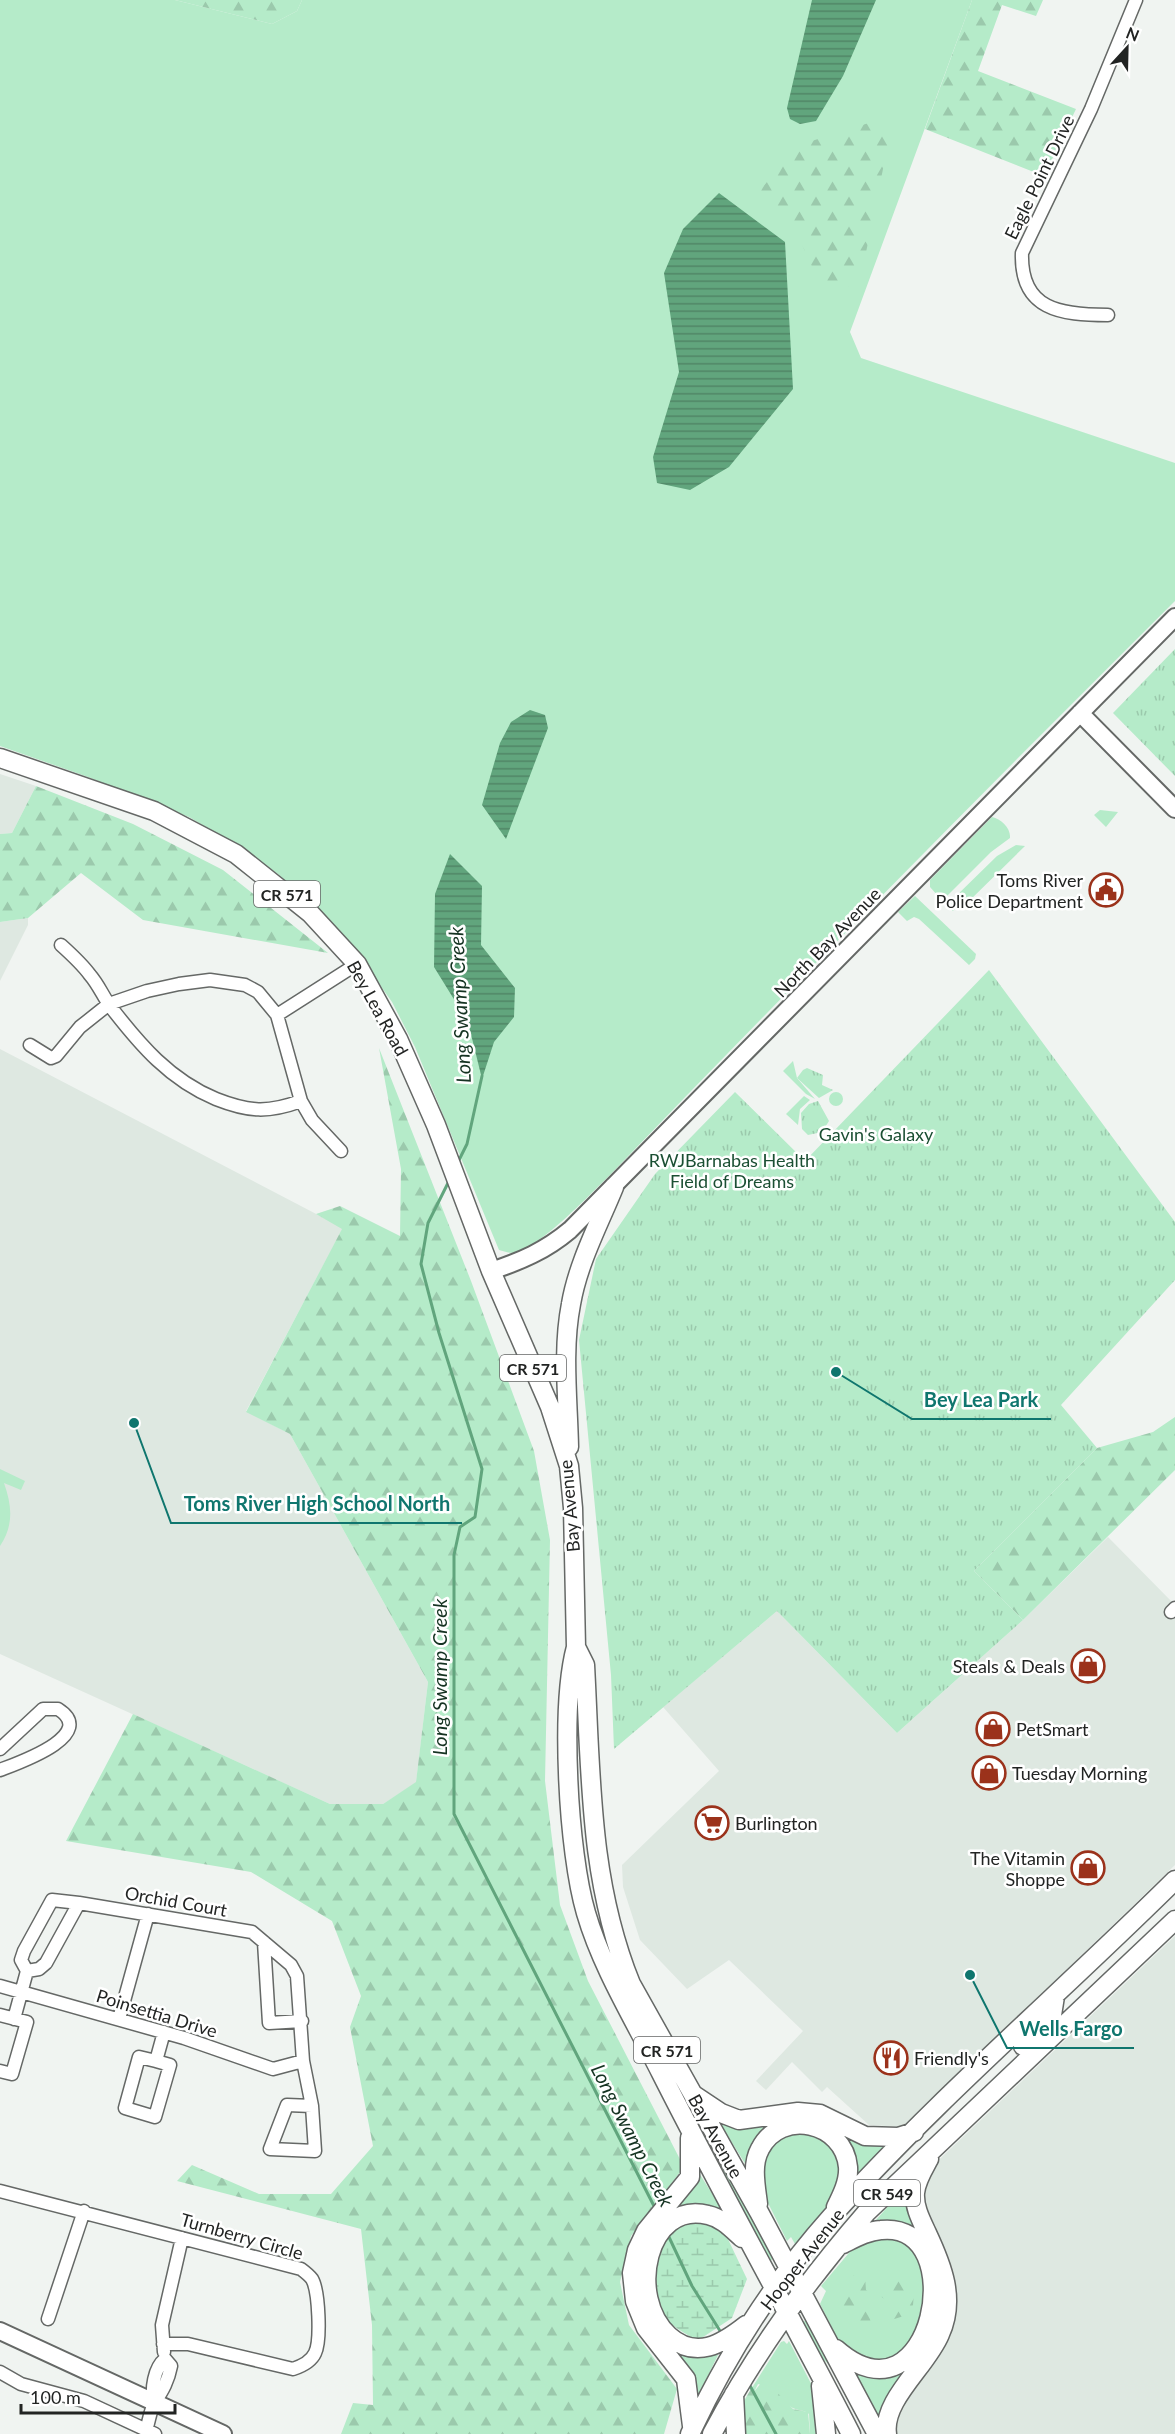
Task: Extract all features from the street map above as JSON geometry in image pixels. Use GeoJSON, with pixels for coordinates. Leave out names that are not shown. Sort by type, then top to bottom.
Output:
{"type":"FeatureCollection","features":[{"type":"Feature","properties":{"kind":"main road","name":"Bey Lea Road"},"geometry":{"type":"LineString","coordinates":[[0,758],[154,811],[236,854],[310,913],[357,964],[398,1038],[491,1271]]}},
{"type":"Feature","properties":{"kind":"main road"},"geometry":{"type":"LineString","coordinates":[[569,1466],[567,1340],[571,1305],[582,1266],[614,1187]]}},
{"type":"Feature","properties":{"kind":"main road","name":"Bay Avenue"},"geometry":{"type":"LineString","coordinates":[[491,1271],[550,1407],[569,1466],[573,1508],[576,1647],[571,1666],[569,1741],[572,1822],[586,1912],[604,1959],[690,2130],[851,2434]]}},
{"type":"Feature","properties":{"kind":"main road","name":"Bay Avenue"},"geometry":{"type":"LineString","coordinates":[[576,1647],[585,1665],[592,1816],[604,1904],[616,1947],[631,1984],[759,2212],[877,2434]]}},
{"type":"Feature","properties":{"kind":"main road","name":"Hooper Avenue"},"geometry":{"type":"LineString","coordinates":[[729,2347],[757,2316],[774,2290],[830,2218],[916,2131],[1175,1880]]}},
{"type":"Feature","properties":{"kind":"main road"},"geometry":{"type":"LineString","coordinates":[[1156,1899],[1175,1896]]}},
{"type":"Feature","properties":{"kind":"main road","name":"Hooper Avenue"},"geometry":{"type":"LineString","coordinates":[[712,2434],[750,2366],[801,2294],[866,2213],[1175,1920]]}},
{"type":"Feature","properties":{"kind":"main road"},"geometry":{"type":"LineString","coordinates":[[971,2112],[976,2093],[1046,2024],[1052,2015],[1055,1996]]}},
{"type":"Feature","properties":{"kind":"main road"},"geometry":{"type":"LineString","coordinates":[[692,2093],[721,2113],[739,2120],[798,2112],[820,2114],[865,2136],[898,2137],[916,2131]]}},
{"type":"Feature","properties":{"kind":"main road"},"geometry":{"type":"LineString","coordinates":[[759,2212],[755,2175],[760,2149],[769,2137],[785,2127],[803,2124],[818,2127],[830,2134],[845,2154],[848,2168],[847,2181],[830,2218]]}},
{"type":"Feature","properties":{"kind":"main road"},"geometry":{"type":"LineString","coordinates":[[690,2130],[692,2166],[690,2177],[662,2222],[637,2250],[632,2273],[633,2288],[646,2328],[686,2379],[691,2431]]}},
{"type":"Feature","properties":{"kind":"main road"},"geometry":{"type":"LineString","coordinates":[[887,2434],[886,2426],[891,2406],[933,2350],[942,2332],[947,2306],[946,2280],[941,2263],[919,2217],[915,2199],[917,2182],[941,2140]]}},
{"type":"Feature","properties":{"kind":"main road"},"geometry":{"type":"LineString","coordinates":[[662,2222],[694,2214],[709,2215],[724,2222],[751,2244]]}},
{"type":"Feature","properties":{"kind":"main road"},"geometry":{"type":"LineString","coordinates":[[662,2222],[646,2269],[647,2300],[652,2313],[662,2330],[683,2346],[697,2349],[729,2347],[691,2431]]}},
{"type":"Feature","properties":{"kind":"main road"},"geometry":{"type":"LineString","coordinates":[[827,2340],[859,2367],[875,2371],[891,2370],[912,2356],[920,2346],[930,2326],[934,2305],[932,2277],[923,2253],[906,2235],[883,2229],[865,2233],[836,2248]]}},
{"type":"Feature","properties":{"kind":"main road"},"geometry":{"type":"LineString","coordinates":[[820,2378],[826,2434]]}},
{"type":"Feature","properties":{"kind":"main road"},"geometry":{"type":"LineString","coordinates":[[820,2378],[843,2406],[861,2434]]}},
{"type":"Feature","properties":{"kind":"main road"},"geometry":{"type":"LineString","coordinates":[[736,2390],[736,2434]]}},
{"type":"Feature","properties":{"kind":"street","name":"Eagle Point Drive"},"geometry":{"type":"LineString","coordinates":[[1108,315],[1071,315],[1034,297],[1026,285],[1022,271],[1022,253],[1091,109],[1136,0]]}},
{"type":"Feature","properties":{"kind":"street","name":"North Bay Avenue"},"geometry":{"type":"LineString","coordinates":[[491,1271],[529,1258],[552,1246],[614,1187],[1175,617]]}},
{"type":"Feature","properties":{"kind":"street"},"geometry":{"type":"LineString","coordinates":[[1080,713],[1175,809]]}},
{"type":"Feature","properties":{"kind":"street"},"geometry":{"type":"LineString","coordinates":[[61,945],[90,974],[109,1004],[156,1061],[192,1089],[233,1105],[257,1110],[278,1110],[301,1101]]}},
{"type":"Feature","properties":{"kind":"street"},"geometry":{"type":"LineString","coordinates":[[277,1014],[357,964]]}},
{"type":"Feature","properties":{"kind":"street"},"geometry":{"type":"LineString","coordinates":[[30,1045],[51,1058],[56,1056],[80,1027],[109,1004],[147,991],[179,984],[225,980],[258,992],[277,1014],[301,1101],[312,1120],[341,1151]]}},
{"type":"Feature","properties":{"kind":"street"},"geometry":{"type":"LineString","coordinates":[[0,1749],[43,1709],[58,1709],[68,1720],[67,1735],[60,1742],[0,1770]]}},
{"type":"Feature","properties":{"kind":"street","name":"Orchid Court"},"geometry":{"type":"LineString","coordinates":[[14,2019],[27,1971],[21,1960],[52,1900],[252,1932],[291,1965],[297,1976],[302,2021],[303,2061],[312,2106],[315,2151],[270,2149],[287,2105],[312,2106]]}},
{"type":"Feature","properties":{"kind":"street"},"geometry":{"type":"LineString","coordinates":[[27,1971],[39,1969],[46,1963],[79,1903]]}},
{"type":"Feature","properties":{"kind":"street"},"geometry":{"type":"LineString","coordinates":[[119,2019],[148,1914]]}},
{"type":"Feature","properties":{"kind":"street"},"geometry":{"type":"LineString","coordinates":[[264,1942],[269,2023],[302,2021]]}},
{"type":"Feature","properties":{"kind":"street","name":"Poinsettia Drive"},"geometry":{"type":"LineString","coordinates":[[0,1986],[164,2032],[273,2069],[303,2061]]}},
{"type":"Feature","properties":{"kind":"street"},"geometry":{"type":"LineString","coordinates":[[0,2015],[27,2022],[12,2074],[0,2071]]}},
{"type":"Feature","properties":{"kind":"street"},"geometry":{"type":"LineString","coordinates":[[156,2061],[164,2032]]}},
{"type":"Feature","properties":{"kind":"street"},"geometry":{"type":"LineString","coordinates":[[139,2057],[156,2061],[170,2065],[155,2117],[125,2108],[139,2057]]}},
{"type":"Feature","properties":{"kind":"street","name":"Turnberry Circle"},"geometry":{"type":"LineString","coordinates":[[0,2191],[302,2269],[311,2277],[315,2287],[319,2343],[314,2355],[293,2369],[188,2344],[163,2344]]}},
{"type":"Feature","properties":{"kind":"street"},"geometry":{"type":"LineString","coordinates":[[48,2319],[84,2211]]}},
{"type":"Feature","properties":{"kind":"street"},"geometry":{"type":"LineString","coordinates":[[0,2372],[21,2384],[84,2402],[132,2429],[150,2432],[154,2403],[162,2395],[171,2366],[165,2359],[162,2325],[182,2238]]}},
{"type":"Feature","properties":{"kind":"street"},"geometry":{"type":"LineString","coordinates":[[0,2331],[223,2434]]}},
{"type":"Feature","properties":{"kind":"shaded area"},"geometry":{"type":"Polygon","coordinates":[[[0,774],[36,786],[12,833],[0,834],[0,774]]]}},
{"type":"Feature","properties":{"kind":"shaded area"},"geometry":{"type":"Polygon","coordinates":[[[28,918],[28,925],[0,981],[0,922],[28,918]]]}},
{"type":"Feature","properties":{"kind":"shaded area"},"geometry":{"type":"Polygon","coordinates":[[[0,1049],[343,1228],[246,1411],[290,1434],[428,1682],[416,1783],[383,1804],[330,1804],[0,1654],[0,1049]]]}},
{"type":"Feature","properties":{"kind":"shaded area"},"geometry":{"type":"Polygon","coordinates":[[[1108,1537],[1175,1605],[1175,1865],[903,2127],[869,2125],[827,2087],[822,2092],[792,2062],[766,2090],[756,2081],[803,2031],[729,1960],[687,1989],[640,1940],[623,1887],[622,1865],[719,1771],[663,1707],[777,1611],[897,1733],[1023,1620],[1108,1537]]]}},
{"type":"Feature","properties":{"kind":"shaded area"},"geometry":{"type":"Polygon","coordinates":[[[1175,1936],[1175,2434],[891,2434],[926,2172],[1175,1936]]]}},
{"type":"Feature","properties":{"kind":"green space"},"geometry":{"type":"Polygon","coordinates":[[[0,0],[175,0],[272,24],[297,11],[302,0],[972,0],[850,332],[861,358],[1175,463],[1175,601],[608,1177],[562,1221],[523,1250],[512,1253],[499,1250],[415,1047],[392,1002],[362,960],[316,908],[278,874],[240,847],[189,817],[88,777],[0,746],[0,0]]]}},
{"type":"Feature","properties":{"kind":"green space"},"geometry":{"type":"Polygon","coordinates":[[[175,0],[302,0],[297,11],[272,24],[175,0]]]}},
{"type":"Feature","properties":{"kind":"green space"},"geometry":{"type":"Polygon","coordinates":[[[972,0],[1043,0],[1036,16],[1002,5],[978,71],[1076,109],[1044,176],[925,129],[972,0]]]}},
{"type":"Feature","properties":{"kind":"green space"},"geometry":{"type":"Polygon","coordinates":[[[894,115],[861,277],[828,302],[795,229],[753,198],[799,145],[894,115]]]}},
{"type":"Feature","properties":{"kind":"green space"},"geometry":{"type":"Polygon","coordinates":[[[1175,649],[1175,776],[1113,713],[1175,649]]]}},
{"type":"Feature","properties":{"kind":"green space"},"geometry":{"type":"Polygon","coordinates":[[[36,786],[133,824],[223,870],[328,953],[143,920],[81,873],[28,918],[0,922],[0,834],[12,833],[36,786]]]}},
{"type":"Feature","properties":{"kind":"green space"},"geometry":{"type":"Polygon","coordinates":[[[1100,810],[1118,812],[1106,827],[1094,815],[1100,810]]]}},
{"type":"Feature","properties":{"kind":"green space"},"geometry":{"type":"Polygon","coordinates":[[[992,817],[1005,824],[1010,838],[991,852],[947,896],[938,896],[930,887],[930,880],[992,817]]]}},
{"type":"Feature","properties":{"kind":"green space"},"geometry":{"type":"Polygon","coordinates":[[[1016,845],[1025,846],[965,905],[952,911],[951,901],[997,856],[1016,845]]]}},
{"type":"Feature","properties":{"kind":"green space"},"geometry":{"type":"Polygon","coordinates":[[[915,896],[976,954],[975,959],[969,965],[919,919],[914,917],[907,921],[898,912],[915,896]]]}},
{"type":"Feature","properties":{"kind":"green space"},"geometry":{"type":"Polygon","coordinates":[[[989,970],[1175,1222],[1175,1280],[1061,1405],[1097,1448],[974,1571],[1023,1620],[897,1733],[777,1611],[614,1749],[611,1675],[579,1340],[596,1259],[655,1174],[735,1092],[805,1161],[989,970]]]}},
{"type":"Feature","properties":{"kind":"green space"},"geometry":{"type":"Polygon","coordinates":[[[379,1048],[471,1281],[534,1451],[550,1540],[545,1781],[560,1905],[588,1981],[684,2167],[631,2236],[620,2282],[629,2325],[677,2389],[664,2434],[341,2434],[353,2403],[373,2405],[372,2325],[361,2229],[177,2181],[192,2165],[259,2194],[331,2194],[373,2146],[350,2027],[361,1996],[332,1921],[251,1872],[66,1841],[133,1714],[330,1804],[383,1804],[416,1782],[428,1682],[290,1434],[246,1412],[342,1229],[316,1214],[340,1206],[400,1236],[401,1169],[379,1048]]]}},
{"type":"Feature","properties":{"kind":"green space"},"geometry":{"type":"Polygon","coordinates":[[[793,1061],[797,1078],[815,1099],[806,1094],[783,1071],[793,1061]]]}},
{"type":"Feature","properties":{"kind":"green space"},"geometry":{"type":"Polygon","coordinates":[[[807,1068],[823,1075],[822,1085],[833,1090],[819,1098],[797,1078],[807,1068]]]}},
{"type":"Feature","properties":{"kind":"green space"},"geometry":{"type":"Polygon","coordinates":[[[833,1092],[839,1092],[843,1099],[839,1106],[833,1106],[829,1102],[829,1096],[833,1092]]]}},
{"type":"Feature","properties":{"kind":"green space"},"geometry":{"type":"Polygon","coordinates":[[[804,1096],[810,1100],[800,1109],[798,1125],[786,1114],[804,1096]]]}},
{"type":"Feature","properties":{"kind":"green space"},"geometry":{"type":"Polygon","coordinates":[[[818,1101],[829,1121],[822,1132],[808,1135],[802,1129],[801,1113],[809,1104],[818,1101]]]}},
{"type":"Feature","properties":{"kind":"green space"},"geometry":{"type":"Polygon","coordinates":[[[1175,1417],[1175,1470],[1023,1620],[974,1571],[1097,1448],[1153,1432],[1175,1417]]]}},
{"type":"Feature","properties":{"kind":"green space"},"geometry":{"type":"Polygon","coordinates":[[[0,1469],[25,1481],[21,1490],[4,1483],[9,1500],[10,1523],[0,1546],[0,1469]]]}},
{"type":"Feature","properties":{"kind":"green space"},"geometry":{"type":"Polygon","coordinates":[[[668,2065],[775,2256],[769,2263],[666,2066],[668,2065]]]}},
{"type":"Feature","properties":{"kind":"green space"},"geometry":{"type":"Polygon","coordinates":[[[714,2114],[783,2120],[746,2165],[714,2114]]]}},
{"type":"Feature","properties":{"kind":"green space"},"geometry":{"type":"Polygon","coordinates":[[[836,2128],[866,2142],[885,2147],[852,2183],[836,2128]]]}},
{"type":"Feature","properties":{"kind":"green space"},"geometry":{"type":"Polygon","coordinates":[[[793,2130],[830,2141],[844,2169],[835,2197],[795,2244],[791,2237],[787,2241],[762,2191],[765,2151],[793,2130]]]}},
{"type":"Feature","properties":{"kind":"green space"},"geometry":{"type":"Polygon","coordinates":[[[699,2173],[727,2217],[668,2218],[699,2173]]]}},
{"type":"Feature","properties":{"kind":"green space"},"geometry":{"type":"Polygon","coordinates":[[[912,2179],[926,2243],[899,2225],[876,2220],[912,2179]]]}},
{"type":"Feature","properties":{"kind":"green space"},"geometry":{"type":"Polygon","coordinates":[[[706,2222],[726,2235],[747,2279],[732,2318],[697,2341],[676,2328],[663,2313],[658,2300],[656,2271],[664,2243],[672,2233],[686,2225],[706,2222]]]}},
{"type":"Feature","properties":{"kind":"green space"},"geometry":{"type":"Polygon","coordinates":[[[896,2237],[914,2250],[929,2291],[913,2345],[879,2365],[839,2342],[820,2304],[826,2291],[821,2286],[859,2241],[896,2237]]]}},
{"type":"Feature","properties":{"kind":"green space"},"geometry":{"type":"Polygon","coordinates":[[[901,2272],[909,2275],[908,2287],[914,2292],[913,2305],[907,2315],[888,2321],[883,2315],[891,2305],[877,2293],[875,2286],[879,2281],[901,2272]]]}},
{"type":"Feature","properties":{"kind":"green space"},"geometry":{"type":"Polygon","coordinates":[[[857,2274],[865,2276],[866,2290],[878,2298],[868,2312],[871,2322],[863,2328],[851,2325],[843,2312],[847,2296],[845,2289],[853,2281],[853,2276],[857,2274]]]}},
{"type":"Feature","properties":{"kind":"green space"},"geometry":{"type":"Polygon","coordinates":[[[806,2319],[834,2369],[816,2353],[801,2326],[806,2319]]]}},
{"type":"Feature","properties":{"kind":"green space"},"geometry":{"type":"Polygon","coordinates":[[[664,2339],[718,2355],[697,2398],[664,2339]]]}},
{"type":"Feature","properties":{"kind":"green space"},"geometry":{"type":"Polygon","coordinates":[[[784,2341],[787,2344],[789,2341],[818,2397],[820,2434],[810,2434],[809,2414],[791,2407],[770,2389],[758,2384],[754,2392],[750,2391],[781,2342],[784,2341]]]}},
{"type":"Feature","properties":{"kind":"green space"},"geometry":{"type":"Polygon","coordinates":[[[913,2361],[881,2415],[878,2415],[849,2367],[868,2373],[882,2374],[896,2371],[913,2361]]]}},
{"type":"Feature","properties":{"kind":"green space"},"geometry":{"type":"Polygon","coordinates":[[[761,2383],[768,2383],[793,2409],[808,2412],[810,2434],[739,2434],[741,2406],[751,2389],[753,2393],[761,2383]]]}},
{"type":"Feature","properties":{"kind":"water"},"geometry":{"type":"Polygon","coordinates":[[[812,0],[876,0],[843,76],[816,121],[800,124],[790,119],[787,108],[812,0]]]}},
{"type":"Feature","properties":{"kind":"water"},"geometry":{"type":"Polygon","coordinates":[[[719,193],[785,242],[793,389],[729,467],[690,490],[657,483],[653,457],[679,372],[664,273],[683,229],[719,193]]]}},
{"type":"Feature","properties":{"kind":"water"},"geometry":{"type":"Polygon","coordinates":[[[530,710],[545,715],[548,728],[506,839],[482,805],[500,743],[511,722],[530,710]]]}},
{"type":"Feature","properties":{"kind":"water"},"geometry":{"type":"Polygon","coordinates":[[[450,854],[482,886],[481,945],[515,988],[514,1017],[494,1042],[482,1079],[468,1022],[434,967],[435,894],[450,854]]]}},
{"type":"Feature","properties":{"kind":"waterway","name":"Long Swamp Creek"},"geometry":{"type":"LineString","coordinates":[[458,1162],[467,1144],[482,1076]]}},
{"type":"Feature","properties":{"kind":"waterway","name":"Long Swamp Creek"},"geometry":{"type":"LineString","coordinates":[[449,1181],[428,1223],[421,1264],[439,1333],[482,1469],[475,1517],[460,1527],[454,1555],[454,1814],[656,2210]]}},
{"type":"Feature","properties":{"kind":"waterway","name":"Long Swamp Creek"},"geometry":{"type":"LineString","coordinates":[[668,2235],[692,2286],[722,2334]]}},
{"type":"Feature","properties":{"kind":"waterway","name":"Long Swamp Creek"},"geometry":{"type":"LineString","coordinates":[[748,2382],[776,2434]]}},
{"type":"Feature","properties":{"kind":"place","name":"Toms River Police Department"},"geometry":{"type":"Point","coordinates":[1106,890]}},
{"type":"Feature","properties":{"kind":"place","name":"Bey Lea Park"},"geometry":{"type":"Point","coordinates":[836,1372]}},
{"type":"Feature","properties":{"kind":"place","name":"Toms River High School North"},"geometry":{"type":"Point","coordinates":[134,1423]}},
{"type":"Feature","properties":{"kind":"place","name":"Steals & Deals"},"geometry":{"type":"Point","coordinates":[1088,1666]}},
{"type":"Feature","properties":{"kind":"place","name":"PetSmart"},"geometry":{"type":"Point","coordinates":[993,1729]}},
{"type":"Feature","properties":{"kind":"place","name":"Tuesday Morning"},"geometry":{"type":"Point","coordinates":[989,1773]}},
{"type":"Feature","properties":{"kind":"place","name":"Burlington"},"geometry":{"type":"Point","coordinates":[712,1823]}},
{"type":"Feature","properties":{"kind":"place","name":"The Vitamin Shoppe"},"geometry":{"type":"Point","coordinates":[1088,1868]}},
{"type":"Feature","properties":{"kind":"place","name":"Wells Fargo"},"geometry":{"type":"Point","coordinates":[970,1975]}},
{"type":"Feature","properties":{"kind":"place","name":"Friendly's"},"geometry":{"type":"Point","coordinates":[891,2058]}},
{"type":"Feature","properties":{"kind":"park label","name":"Gavin's Galaxy"},"geometry":{"type":"Point","coordinates":[876,1134]}},
{"type":"Feature","properties":{"kind":"park label","name":"RWJBarnabas Health Field of Dreams"},"geometry":{"type":"Point","coordinates":[732,1170]}}]}
